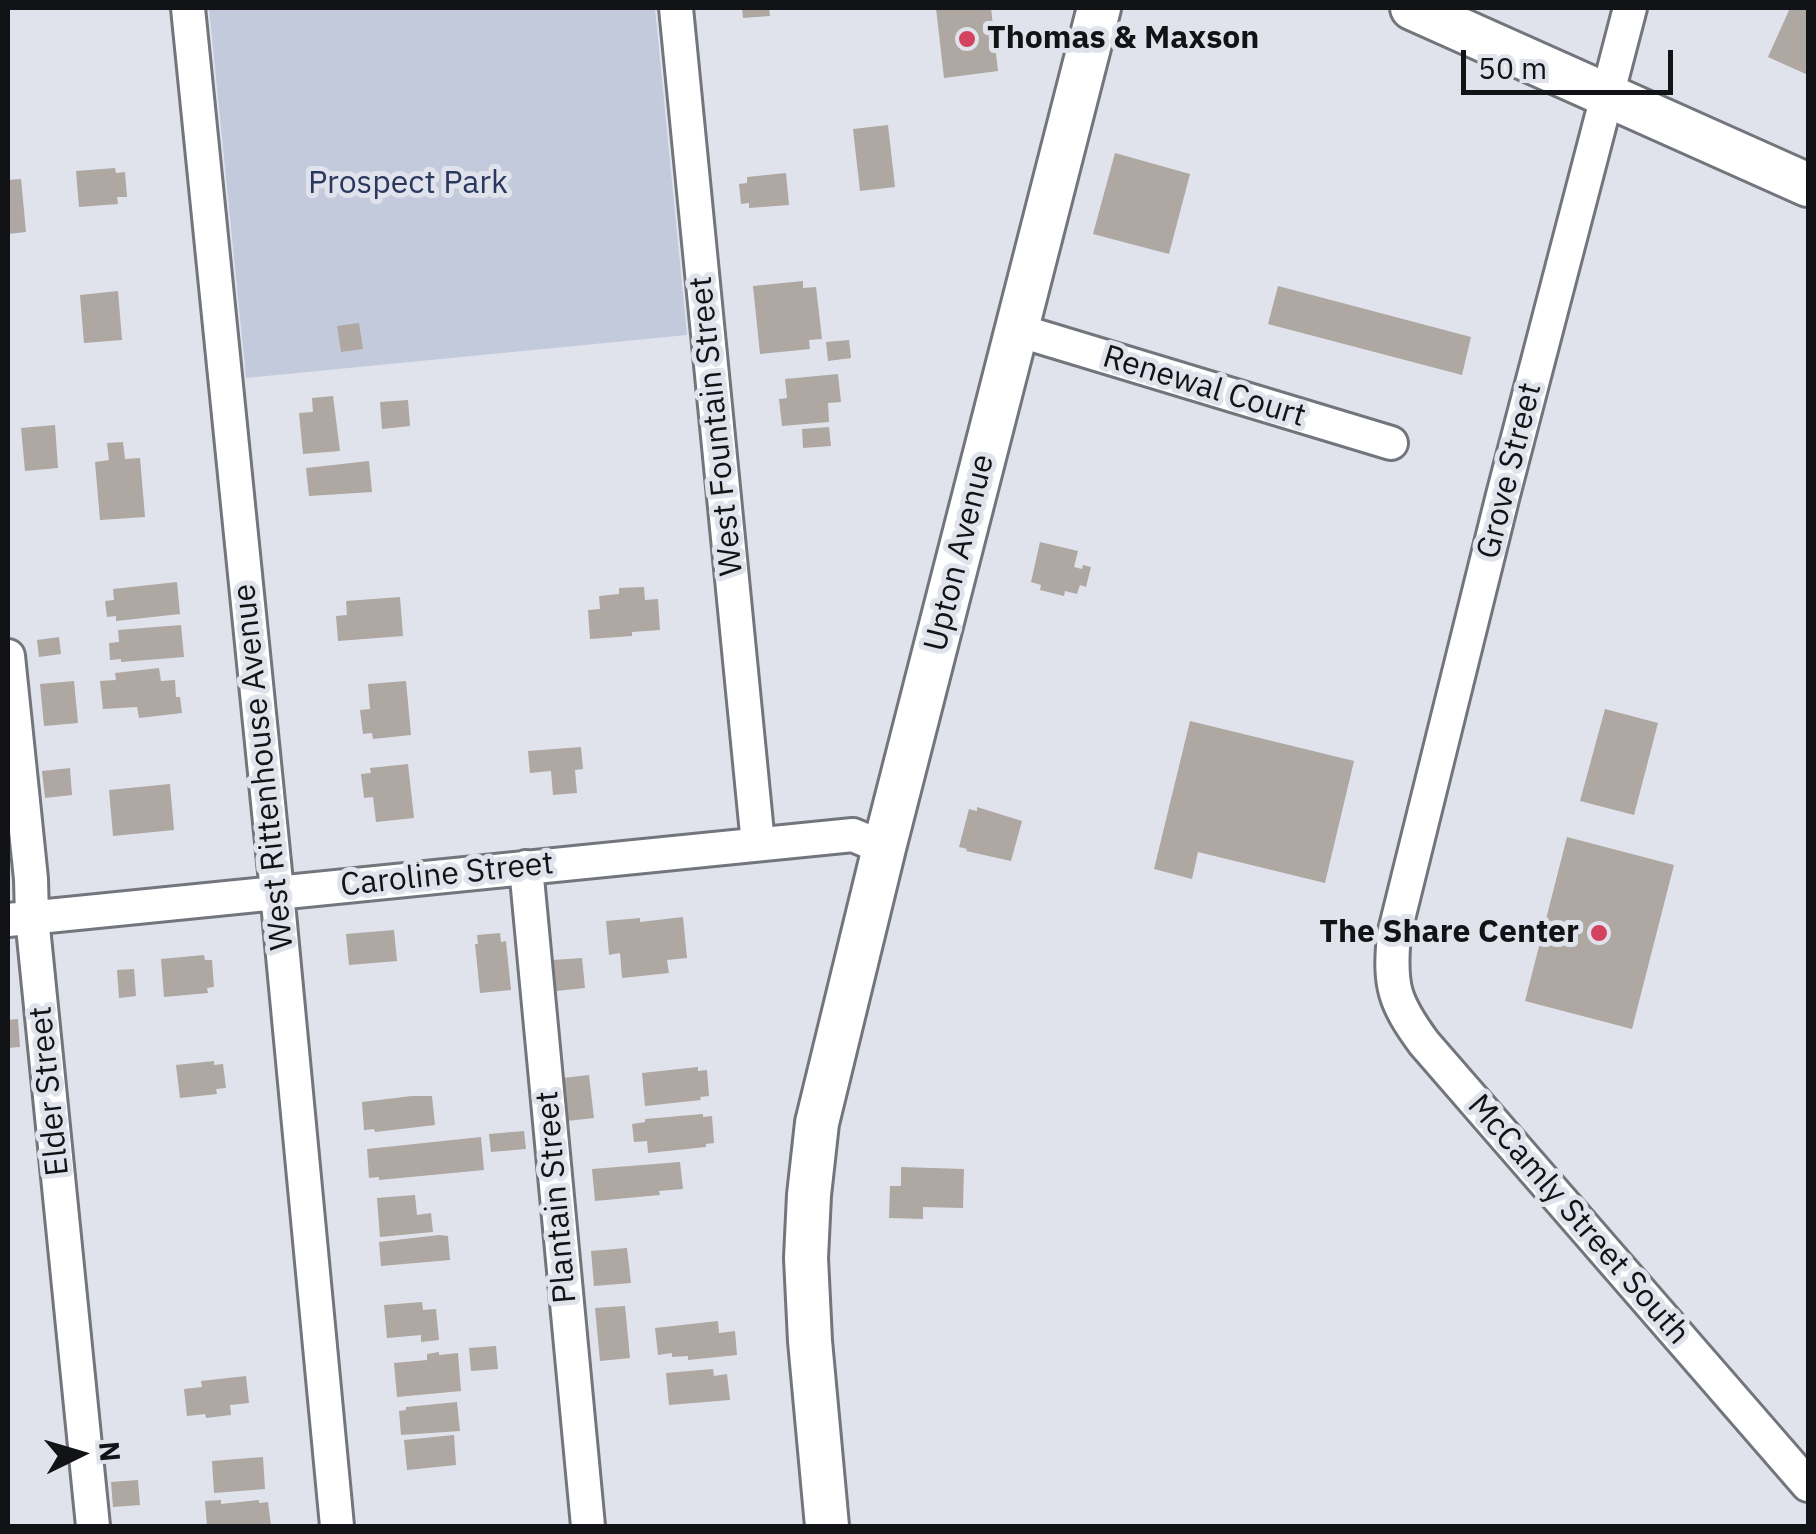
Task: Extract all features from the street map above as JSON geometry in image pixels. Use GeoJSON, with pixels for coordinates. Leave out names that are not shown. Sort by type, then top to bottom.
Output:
{"type":"FeatureCollection","features":[{"type":"Feature","properties":{"kind":"street","name":"West Rittenhouse Avenue"},"geometry":{"type":"LineString","coordinates":[[188,8],[337,1526]]}},
{"type":"Feature","properties":{"kind":"street","name":"West Fountain Street"},"geometry":{"type":"LineString","coordinates":[[676,8],[758,844]]}},
{"type":"Feature","properties":{"kind":"street","name":"Upton Avenue"},"geometry":{"type":"LineString","coordinates":[[827,1526],[806,1258],[811,1172],[822,1098],[1099,8]]}},
{"type":"Feature","properties":{"kind":"street"},"geometry":{"type":"LineString","coordinates":[[1412,8],[1808,185]]}},
{"type":"Feature","properties":{"kind":"street","name":"Grove Street"},"geometry":{"type":"LineString","coordinates":[[1394,935],[1503,494],[1630,8]]}},
{"type":"Feature","properties":{"kind":"street","name":"Renewal Court"},"geometry":{"type":"LineString","coordinates":[[1017,330],[1392,443]]}},
{"type":"Feature","properties":{"kind":"street","name":"Elder Street"},"geometry":{"type":"LineString","coordinates":[[8,656],[31,879],[20,918],[93,1526]]}},
{"type":"Feature","properties":{"kind":"street","name":"Caroline Street"},"geometry":{"type":"LineString","coordinates":[[20,918],[853,835],[884,848]]}},
{"type":"Feature","properties":{"kind":"street","name":"Plantain Street"},"geometry":{"type":"LineString","coordinates":[[526,867],[588,1526]]}},
{"type":"Feature","properties":{"kind":"street","name":"McCamly Street South"},"geometry":{"type":"LineString","coordinates":[[1394,935],[1394,987],[1403,1015],[1424,1043],[1808,1486]]}},
{"type":"Feature","properties":{"kind":"green space","name":"Prospect Park"},"geometry":{"type":"Polygon","coordinates":[[[209,8],[655,8],[687,335],[246,378],[209,8]]]}},
{"type":"Feature","properties":{"kind":"building"},"geometry":{"type":"Polygon","coordinates":[[[742,8],[769,8],[770,16],[743,18],[742,8]]]}},
{"type":"Feature","properties":{"kind":"building","name":"Thomas & Maxson"},"geometry":{"type":"Polygon","coordinates":[[[936,8],[991,8],[998,71],[944,78],[936,8]]]}},
{"type":"Feature","properties":{"kind":"building"},"geometry":{"type":"Polygon","coordinates":[[[1790,8],[1808,8],[1808,75],[1768,57],[1790,8]]]}},
{"type":"Feature","properties":{"kind":"building"},"geometry":{"type":"Polygon","coordinates":[[[888,125],[895,187],[860,191],[853,129],[888,125]]]}},
{"type":"Feature","properties":{"kind":"building"},"geometry":{"type":"Polygon","coordinates":[[[1115,153],[1190,174],[1169,254],[1093,234],[1115,153]]]}},
{"type":"Feature","properties":{"kind":"building"},"geometry":{"type":"Polygon","coordinates":[[[115,168],[116,173],[125,172],[127,197],[117,197],[118,204],[79,207],[76,171],[115,168]]]}},
{"type":"Feature","properties":{"kind":"building"},"geometry":{"type":"Polygon","coordinates":[[[786,173],[789,205],[749,208],[749,203],[741,204],[739,184],[747,183],[747,177],[786,173]]]}},
{"type":"Feature","properties":{"kind":"building"},"geometry":{"type":"Polygon","coordinates":[[[21,179],[26,232],[8,234],[8,180],[21,179]]]}},
{"type":"Feature","properties":{"kind":"building"},"geometry":{"type":"Polygon","coordinates":[[[803,281],[803,288],[816,287],[822,339],[809,340],[810,349],[760,354],[753,286],[803,281]]]}},
{"type":"Feature","properties":{"kind":"building"},"geometry":{"type":"Polygon","coordinates":[[[1278,286],[1471,337],[1462,375],[1268,324],[1278,286]]]}},
{"type":"Feature","properties":{"kind":"building"},"geometry":{"type":"Polygon","coordinates":[[[118,291],[122,340],[84,343],[80,295],[118,291]]]}},
{"type":"Feature","properties":{"kind":"building"},"geometry":{"type":"Polygon","coordinates":[[[359,323],[363,349],[341,352],[337,326],[359,323]]]}},
{"type":"Feature","properties":{"kind":"building"},"geometry":{"type":"Polygon","coordinates":[[[849,340],[851,358],[828,361],[826,342],[849,340]]]}},
{"type":"Feature","properties":{"kind":"building"},"geometry":{"type":"Polygon","coordinates":[[[838,374],[841,402],[828,403],[829,422],[782,426],[779,399],[787,398],[785,379],[838,374]]]}},
{"type":"Feature","properties":{"kind":"building"},"geometry":{"type":"Polygon","coordinates":[[[333,396],[340,451],[303,454],[299,413],[313,412],[312,398],[333,396]]]}},
{"type":"Feature","properties":{"kind":"building"},"geometry":{"type":"Polygon","coordinates":[[[408,400],[410,426],[382,429],[380,402],[408,400]]]}},
{"type":"Feature","properties":{"kind":"building"},"geometry":{"type":"Polygon","coordinates":[[[55,425],[58,468],[25,471],[21,428],[55,425]]]}},
{"type":"Feature","properties":{"kind":"building"},"geometry":{"type":"Polygon","coordinates":[[[829,427],[831,446],[803,448],[802,429],[829,427]]]}},
{"type":"Feature","properties":{"kind":"building"},"geometry":{"type":"Polygon","coordinates":[[[123,442],[125,459],[140,458],[145,517],[100,520],[95,462],[109,460],[107,443],[123,442]]]}},
{"type":"Feature","properties":{"kind":"building"},"geometry":{"type":"Polygon","coordinates":[[[369,461],[372,492],[309,496],[306,468],[369,461]]]}},
{"type":"Feature","properties":{"kind":"building"},"geometry":{"type":"Polygon","coordinates":[[[1040,542],[1078,551],[1074,567],[1091,567],[1086,587],[1080,585],[1077,594],[1065,591],[1064,596],[1040,590],[1041,585],[1031,582],[1040,542]]]}},
{"type":"Feature","properties":{"kind":"building"},"geometry":{"type":"Polygon","coordinates":[[[177,582],[180,614],[116,621],[116,616],[107,617],[105,601],[114,600],[113,589],[177,582]]]}},
{"type":"Feature","properties":{"kind":"building"},"geometry":{"type":"Polygon","coordinates":[[[644,587],[645,600],[658,599],[660,630],[590,639],[588,610],[600,609],[599,596],[619,594],[619,588],[644,587]]]}},
{"type":"Feature","properties":{"kind":"building"},"geometry":{"type":"Polygon","coordinates":[[[400,597],[403,636],[338,641],[336,616],[347,615],[346,601],[400,597]]]}},
{"type":"Feature","properties":{"kind":"building"},"geometry":{"type":"Polygon","coordinates":[[[181,625],[184,657],[110,660],[109,643],[119,642],[118,630],[181,625]]]}},
{"type":"Feature","properties":{"kind":"building"},"geometry":{"type":"Polygon","coordinates":[[[59,637],[61,654],[39,657],[37,640],[59,637]]]}},
{"type":"Feature","properties":{"kind":"building"},"geometry":{"type":"Polygon","coordinates":[[[159,668],[161,681],[175,680],[182,713],[139,718],[137,707],[103,709],[100,681],[116,680],[115,673],[159,668]]]}},
{"type":"Feature","properties":{"kind":"building"},"geometry":{"type":"Polygon","coordinates":[[[74,681],[78,723],[44,726],[40,684],[74,681]]]}},
{"type":"Feature","properties":{"kind":"building"},"geometry":{"type":"Polygon","coordinates":[[[406,681],[411,735],[373,739],[372,733],[363,734],[360,710],[370,709],[368,684],[406,681]]]}},
{"type":"Feature","properties":{"kind":"building"},"geometry":{"type":"Polygon","coordinates":[[[1605,709],[1658,723],[1634,815],[1580,801],[1605,709]]]}},
{"type":"Feature","properties":{"kind":"building"},"geometry":{"type":"Polygon","coordinates":[[[1190,721],[1354,761],[1325,883],[1198,852],[1192,879],[1154,869],[1190,721]]]}},
{"type":"Feature","properties":{"kind":"building"},"geometry":{"type":"Polygon","coordinates":[[[581,747],[583,769],[575,770],[577,793],[553,795],[551,771],[530,773],[528,751],[581,747]]]}},
{"type":"Feature","properties":{"kind":"building"},"geometry":{"type":"Polygon","coordinates":[[[408,764],[414,818],[376,822],[373,797],[364,798],[361,774],[371,773],[370,768],[408,764]]]}},
{"type":"Feature","properties":{"kind":"building"},"geometry":{"type":"Polygon","coordinates":[[[70,768],[72,795],[45,798],[42,771],[70,768]]]}},
{"type":"Feature","properties":{"kind":"building"},"geometry":{"type":"Polygon","coordinates":[[[170,784],[174,830],[113,836],[109,790],[170,784]]]}},
{"type":"Feature","properties":{"kind":"building"},"geometry":{"type":"Polygon","coordinates":[[[977,807],[1022,821],[1011,861],[959,847],[969,809],[977,811],[977,807]]]}},
{"type":"Feature","properties":{"kind":"building","name":"The Share Center"},"geometry":{"type":"Polygon","coordinates":[[[1567,837],[1674,865],[1632,1029],[1525,1001],[1567,837]]]}},
{"type":"Feature","properties":{"kind":"building"},"geometry":{"type":"Polygon","coordinates":[[[683,917],[687,958],[667,960],[669,973],[622,978],[620,953],[609,955],[606,921],[683,917]]]}},
{"type":"Feature","properties":{"kind":"building"},"geometry":{"type":"Polygon","coordinates":[[[394,930],[397,961],[349,965],[346,934],[394,930]]]}},
{"type":"Feature","properties":{"kind":"building"},"geometry":{"type":"Polygon","coordinates":[[[500,933],[501,942],[506,941],[511,990],[480,993],[477,935],[500,933]]]}},
{"type":"Feature","properties":{"kind":"building"},"geometry":{"type":"Polygon","coordinates":[[[204,955],[205,960],[212,960],[214,987],[207,988],[208,993],[164,997],[161,959],[204,955]]]}},
{"type":"Feature","properties":{"kind":"building"},"geometry":{"type":"Polygon","coordinates":[[[582,958],[585,988],[556,991],[553,960],[582,958]]]}},
{"type":"Feature","properties":{"kind":"building"},"geometry":{"type":"Polygon","coordinates":[[[134,969],[136,996],[119,998],[117,970],[134,969]]]}},
{"type":"Feature","properties":{"kind":"building"},"geometry":{"type":"Polygon","coordinates":[[[18,1019],[20,1047],[8,1048],[8,1020],[18,1019]]]}},
{"type":"Feature","properties":{"kind":"building"},"geometry":{"type":"Polygon","coordinates":[[[214,1061],[214,1065],[223,1064],[226,1088],[216,1089],[217,1094],[180,1098],[176,1065],[214,1061]]]}},
{"type":"Feature","properties":{"kind":"building"},"geometry":{"type":"Polygon","coordinates":[[[698,1067],[698,1071],[707,1070],[709,1096],[645,1106],[642,1073],[698,1067]]]}},
{"type":"Feature","properties":{"kind":"building"},"geometry":{"type":"Polygon","coordinates":[[[589,1075],[594,1118],[567,1121],[563,1078],[589,1075]]]}},
{"type":"Feature","properties":{"kind":"building"},"geometry":{"type":"Polygon","coordinates":[[[432,1096],[435,1125],[364,1130],[362,1102],[432,1096]]]}},
{"type":"Feature","properties":{"kind":"building"},"geometry":{"type":"Polygon","coordinates":[[[712,1116],[714,1143],[706,1147],[648,1153],[647,1141],[634,1142],[632,1124],[645,1119],[712,1116]]]}},
{"type":"Feature","properties":{"kind":"building"},"geometry":{"type":"Polygon","coordinates":[[[524,1131],[526,1149],[491,1152],[489,1134],[524,1131]]]}},
{"type":"Feature","properties":{"kind":"building"},"geometry":{"type":"Polygon","coordinates":[[[481,1137],[484,1170],[369,1178],[367,1149],[481,1137]]]}},
{"type":"Feature","properties":{"kind":"building"},"geometry":{"type":"Polygon","coordinates":[[[680,1162],[683,1189],[595,1201],[592,1169],[680,1162]]]}},
{"type":"Feature","properties":{"kind":"building"},"geometry":{"type":"Polygon","coordinates":[[[901,1167],[964,1169],[963,1208],[923,1207],[923,1219],[889,1218],[890,1186],[901,1186],[901,1167]]]}},
{"type":"Feature","properties":{"kind":"building"},"geometry":{"type":"Polygon","coordinates":[[[415,1195],[417,1215],[431,1213],[433,1232],[380,1237],[377,1198],[415,1195]]]}},
{"type":"Feature","properties":{"kind":"building"},"geometry":{"type":"Polygon","coordinates":[[[448,1236],[450,1260],[381,1266],[379,1242],[448,1236]]]}},
{"type":"Feature","properties":{"kind":"building"},"geometry":{"type":"Polygon","coordinates":[[[627,1248],[631,1283],[594,1286],[591,1251],[627,1248]]]}},
{"type":"Feature","properties":{"kind":"building"},"geometry":{"type":"Polygon","coordinates":[[[422,1302],[423,1310],[436,1309],[439,1340],[421,1342],[421,1335],[387,1338],[384,1305],[422,1302]]]}},
{"type":"Feature","properties":{"kind":"building"},"geometry":{"type":"Polygon","coordinates":[[[625,1306],[630,1358],[600,1361],[595,1308],[625,1306]]]}},
{"type":"Feature","properties":{"kind":"building"},"geometry":{"type":"Polygon","coordinates":[[[718,1321],[719,1333],[735,1331],[737,1355],[688,1360],[688,1356],[672,1357],[672,1353],[658,1355],[655,1328],[718,1321]]]}},
{"type":"Feature","properties":{"kind":"building"},"geometry":{"type":"Polygon","coordinates":[[[496,1346],[498,1369],[471,1371],[469,1348],[496,1346]]]}},
{"type":"Feature","properties":{"kind":"building"},"geometry":{"type":"Polygon","coordinates":[[[458,1353],[461,1391],[397,1397],[394,1363],[427,1360],[427,1354],[458,1353]]]}},
{"type":"Feature","properties":{"kind":"building"},"geometry":{"type":"Polygon","coordinates":[[[713,1369],[714,1376],[727,1374],[730,1400],[669,1405],[666,1373],[713,1369]]]}},
{"type":"Feature","properties":{"kind":"building"},"geometry":{"type":"Polygon","coordinates":[[[246,1376],[249,1403],[230,1405],[231,1415],[187,1416],[184,1389],[202,1387],[201,1381],[246,1376]]]}},
{"type":"Feature","properties":{"kind":"building"},"geometry":{"type":"Polygon","coordinates":[[[457,1402],[460,1431],[401,1435],[399,1411],[457,1402]]]}},
{"type":"Feature","properties":{"kind":"building"},"geometry":{"type":"Polygon","coordinates":[[[454,1435],[456,1465],[407,1470],[404,1440],[454,1435]]]}},
{"type":"Feature","properties":{"kind":"building"},"geometry":{"type":"Polygon","coordinates":[[[263,1457],[265,1489],[214,1493],[212,1461],[263,1457]]]}},
{"type":"Feature","properties":{"kind":"building"},"geometry":{"type":"Polygon","coordinates":[[[138,1480],[140,1505],[113,1507],[111,1482],[138,1480]]]}},
{"type":"Feature","properties":{"kind":"building"},"geometry":{"type":"Polygon","coordinates":[[[221,1500],[221,1504],[268,1502],[271,1526],[207,1526],[205,1501],[221,1500]]]}},
{"type":"Feature","properties":{"kind":"place","name":"Thomas & Maxson"},"geometry":{"type":"Point","coordinates":[967,39]}},
{"type":"Feature","properties":{"kind":"place","name":"The Share Center"},"geometry":{"type":"Point","coordinates":[1599,933]}}]}
